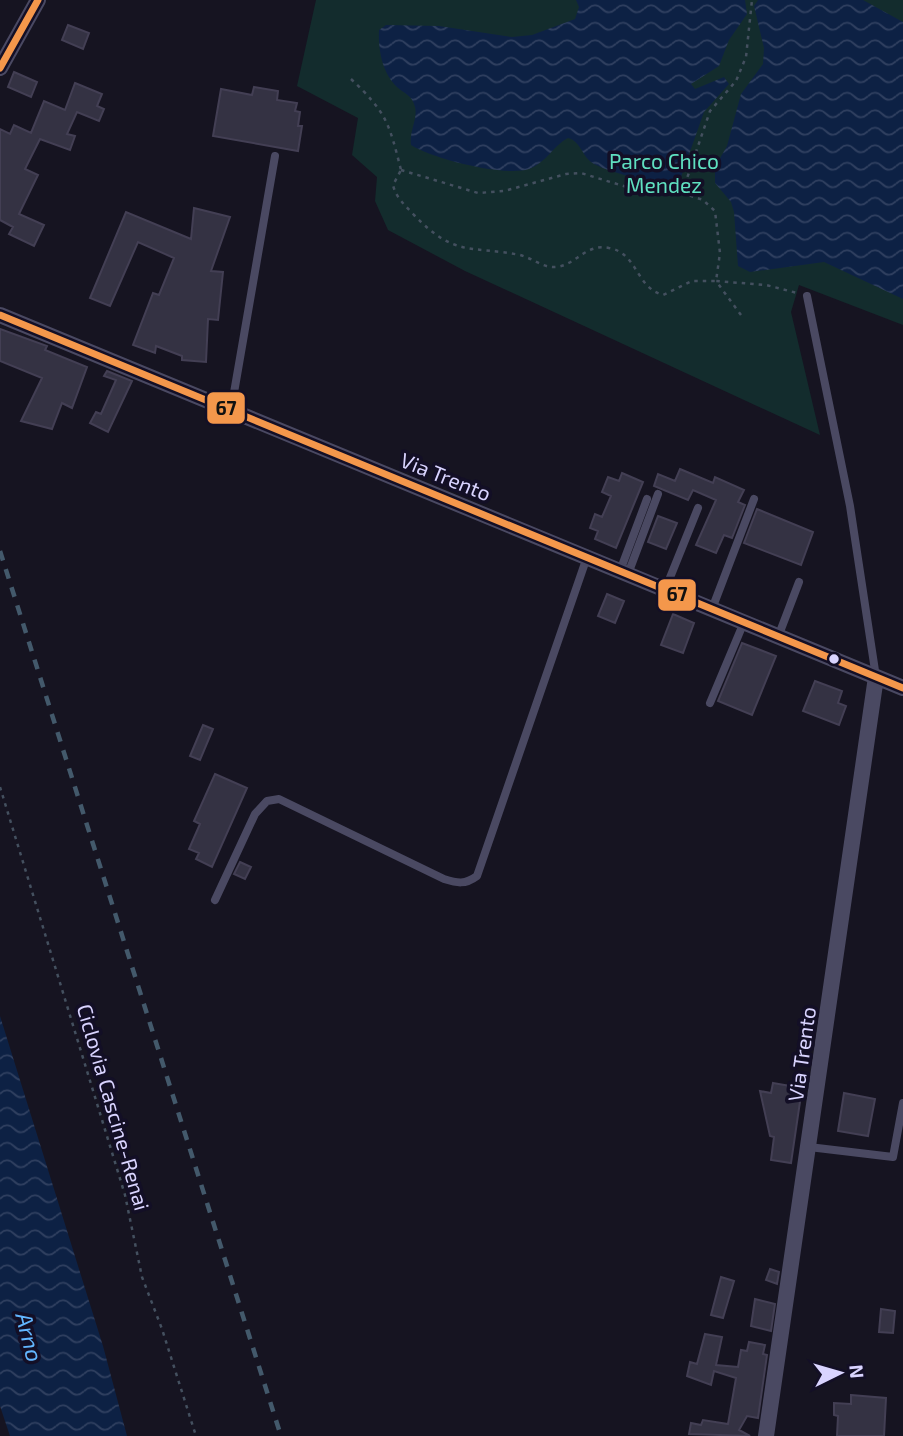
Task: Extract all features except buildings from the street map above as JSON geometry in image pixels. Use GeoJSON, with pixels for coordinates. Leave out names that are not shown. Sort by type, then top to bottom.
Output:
{"type":"FeatureCollection","features":[{"type":"Feature","properties":{"kind":"street"},"geometry":{"type":"LineString","coordinates":[[0,68],[38,0]]}},
{"type":"Feature","properties":{"kind":"street","name":"Via Trento"},"geometry":{"type":"LineString","coordinates":[[0,315],[903,688]]}},
{"type":"Feature","properties":{"kind":"street","name":"Via Trento"},"geometry":{"type":"LineString","coordinates":[[766,1436],[876,677]]}},
{"type":"Feature","properties":{"kind":"lane"},"geometry":{"type":"LineString","coordinates":[[231,410],[275,156]]}},
{"type":"Feature","properties":{"kind":"lane"},"geometry":{"type":"LineString","coordinates":[[807,296],[850,506],[876,677]]}},
{"type":"Feature","properties":{"kind":"lane"},"geometry":{"type":"LineString","coordinates":[[624,572],[658,494]]}},
{"type":"Feature","properties":{"kind":"lane"},"geometry":{"type":"LineString","coordinates":[[624,572],[647,499]]}},
{"type":"Feature","properties":{"kind":"lane"},"geometry":{"type":"LineString","coordinates":[[712,609],[754,499]]}},
{"type":"Feature","properties":{"kind":"lane"},"geometry":{"type":"LineString","coordinates":[[665,590],[698,508]]}},
{"type":"Feature","properties":{"kind":"lane"},"geometry":{"type":"LineString","coordinates":[[215,900],[255,814],[267,801],[279,799],[443,879],[458,883],[469,882],[477,876],[587,557]]}},
{"type":"Feature","properties":{"kind":"lane"},"geometry":{"type":"LineString","coordinates":[[778,636],[799,582]]}},
{"type":"Feature","properties":{"kind":"lane"},"geometry":{"type":"LineString","coordinates":[[710,703],[744,622]]}},
{"type":"Feature","properties":{"kind":"lane"},"geometry":{"type":"LineString","coordinates":[[809,1147],[893,1157],[903,1103]]}},
{"type":"Feature","properties":{"kind":"path"},"geometry":{"type":"LineString","coordinates":[[682,193],[710,111],[736,81],[746,57],[751,0]]}},
{"type":"Feature","properties":{"kind":"path"},"geometry":{"type":"LineString","coordinates":[[351,79],[379,106],[391,132],[401,170],[393,185],[396,195],[432,234],[461,248],[515,254],[557,267],[567,264],[584,251],[607,247],[620,251],[632,261],[644,286],[663,295],[692,281],[716,281],[766,285],[807,296]]}},
{"type":"Feature","properties":{"kind":"path"},"geometry":{"type":"LineString","coordinates":[[401,170],[478,193],[504,191],[566,174],[581,173],[630,188],[682,193],[703,200],[715,211],[720,253],[716,281],[741,315]]}},
{"type":"Feature","properties":{"kind":"path","name":"Ciclovia Cascine-Renai"},"geometry":{"type":"LineString","coordinates":[[0,787],[125,1195],[142,1277],[162,1329],[196,1436]]}},
{"type":"Feature","properties":{"kind":"green space","name":"Parco Chico Mendez"},"geometry":{"type":"Polygon","coordinates":[[[316,0],[903,0],[903,325],[799,285],[791,312],[820,435],[465,271],[388,230],[375,201],[377,177],[352,155],[358,118],[297,86],[316,0]]]}},
{"type":"Feature","properties":{"kind":"water"},"geometry":{"type":"Polygon","coordinates":[[[576,0],[745,0],[747,14],[729,40],[719,66],[691,84],[695,89],[724,77],[729,84],[704,112],[681,177],[671,184],[607,170],[591,162],[575,142],[568,138],[535,166],[518,171],[469,165],[435,156],[411,145],[414,103],[397,87],[384,68],[379,30],[386,25],[439,26],[512,37],[532,35],[575,19],[579,7],[576,0]]]}},
{"type":"Feature","properties":{"kind":"water"},"geometry":{"type":"Polygon","coordinates":[[[758,0],[863,0],[903,22],[903,299],[824,262],[750,272],[738,266],[734,212],[731,202],[715,183],[715,167],[727,146],[741,94],[763,64],[764,48],[754,6],[758,0]]]}},
{"type":"Feature","properties":{"kind":"water","name":"Arno"},"geometry":{"type":"Polygon","coordinates":[[[0,1016],[103,1346],[127,1436],[10,1436],[0,1406],[0,1016]]]}},
{"type":"Feature","properties":{"kind":"railway"},"geometry":{"type":"LineString","coordinates":[[0,551],[281,1436]]}},
{"type":"Feature","properties":{"kind":"transit line","name":"67"},"geometry":{"type":"LineString","coordinates":[[0,68],[38,0]]}},
{"type":"Feature","properties":{"kind":"transit line","name":"67"},"geometry":{"type":"LineString","coordinates":[[0,315],[903,688]]}}]}
